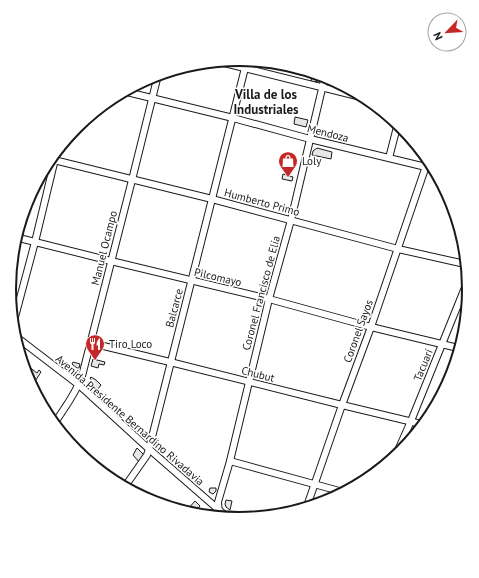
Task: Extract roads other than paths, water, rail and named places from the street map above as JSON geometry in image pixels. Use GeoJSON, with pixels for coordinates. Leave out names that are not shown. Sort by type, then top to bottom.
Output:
{"type":"FeatureCollection","features":[{"type":"Feature","properties":{"kind":"street"},"geometry":{"type":"LineString","coordinates":[[234,66],[348,94]]}},
{"type":"Feature","properties":{"kind":"street","name":"Balcarce"},"geometry":{"type":"LineString","coordinates":[[128,483],[147,455],[149,449],[246,66]]}},
{"type":"Feature","properties":{"kind":"street","name":"Manuel Ocampo"},"geometry":{"type":"LineString","coordinates":[[58,418],[79,385],[82,376],[156,82]]}},
{"type":"Feature","properties":{"kind":"street","name":"Coronel Francisco de Elía"},"geometry":{"type":"LineString","coordinates":[[219,512],[218,502],[230,461],[269,299],[291,220],[323,82]]}},
{"type":"Feature","properties":{"kind":"street","name":"Mendoza"},"geometry":{"type":"LineString","coordinates":[[132,93],[310,139],[425,165]]}},
{"type":"Feature","properties":{"kind":"street"},"geometry":{"type":"LineString","coordinates":[[389,158],[396,129]]}},
{"type":"Feature","properties":{"kind":"street","name":"Humberto Primo"},"geometry":{"type":"LineString","coordinates":[[57,161],[212,199],[398,249],[461,263]]}},
{"type":"Feature","properties":{"kind":"street"},"geometry":{"type":"LineString","coordinates":[[17,308],[35,242],[52,168]]}},
{"type":"Feature","properties":{"kind":"street","name":"Coronel Sayos"},"geometry":{"type":"LineString","coordinates":[[309,502],[427,168]]}},
{"type":"Feature","properties":{"kind":"street","name":"Pilcomayo"},"geometry":{"type":"LineString","coordinates":[[22,239],[269,299],[371,327],[455,347]]}},
{"type":"Feature","properties":{"kind":"street","name":"Tacuarí"},"geometry":{"type":"LineString","coordinates":[[401,444],[463,292]]}},
{"type":"Feature","properties":{"kind":"street","name":"Avenida Presidente Bernardino Rivadavia"},"geometry":{"type":"LineString","coordinates":[[22,342],[79,385],[219,512]]}},
{"type":"Feature","properties":{"kind":"street","name":"Chubut"},"geometry":{"type":"LineString","coordinates":[[91,343],[418,423]]}},
{"type":"Feature","properties":{"kind":"street"},"geometry":{"type":"LineString","coordinates":[[230,461],[336,490]]}},
{"type":"Feature","properties":{"kind":"place","name":"Loly"},"geometry":{"type":"Point","coordinates":[288,178]}},
{"type":"Feature","properties":{"kind":"place","name":"Tiro Loco"},"geometry":{"type":"Point","coordinates":[95,361]}},
{"type":"Feature","properties":{"kind":"district","name":"Villa de los Industriales"},"geometry":{"type":"Point","coordinates":[266,102]}}]}
